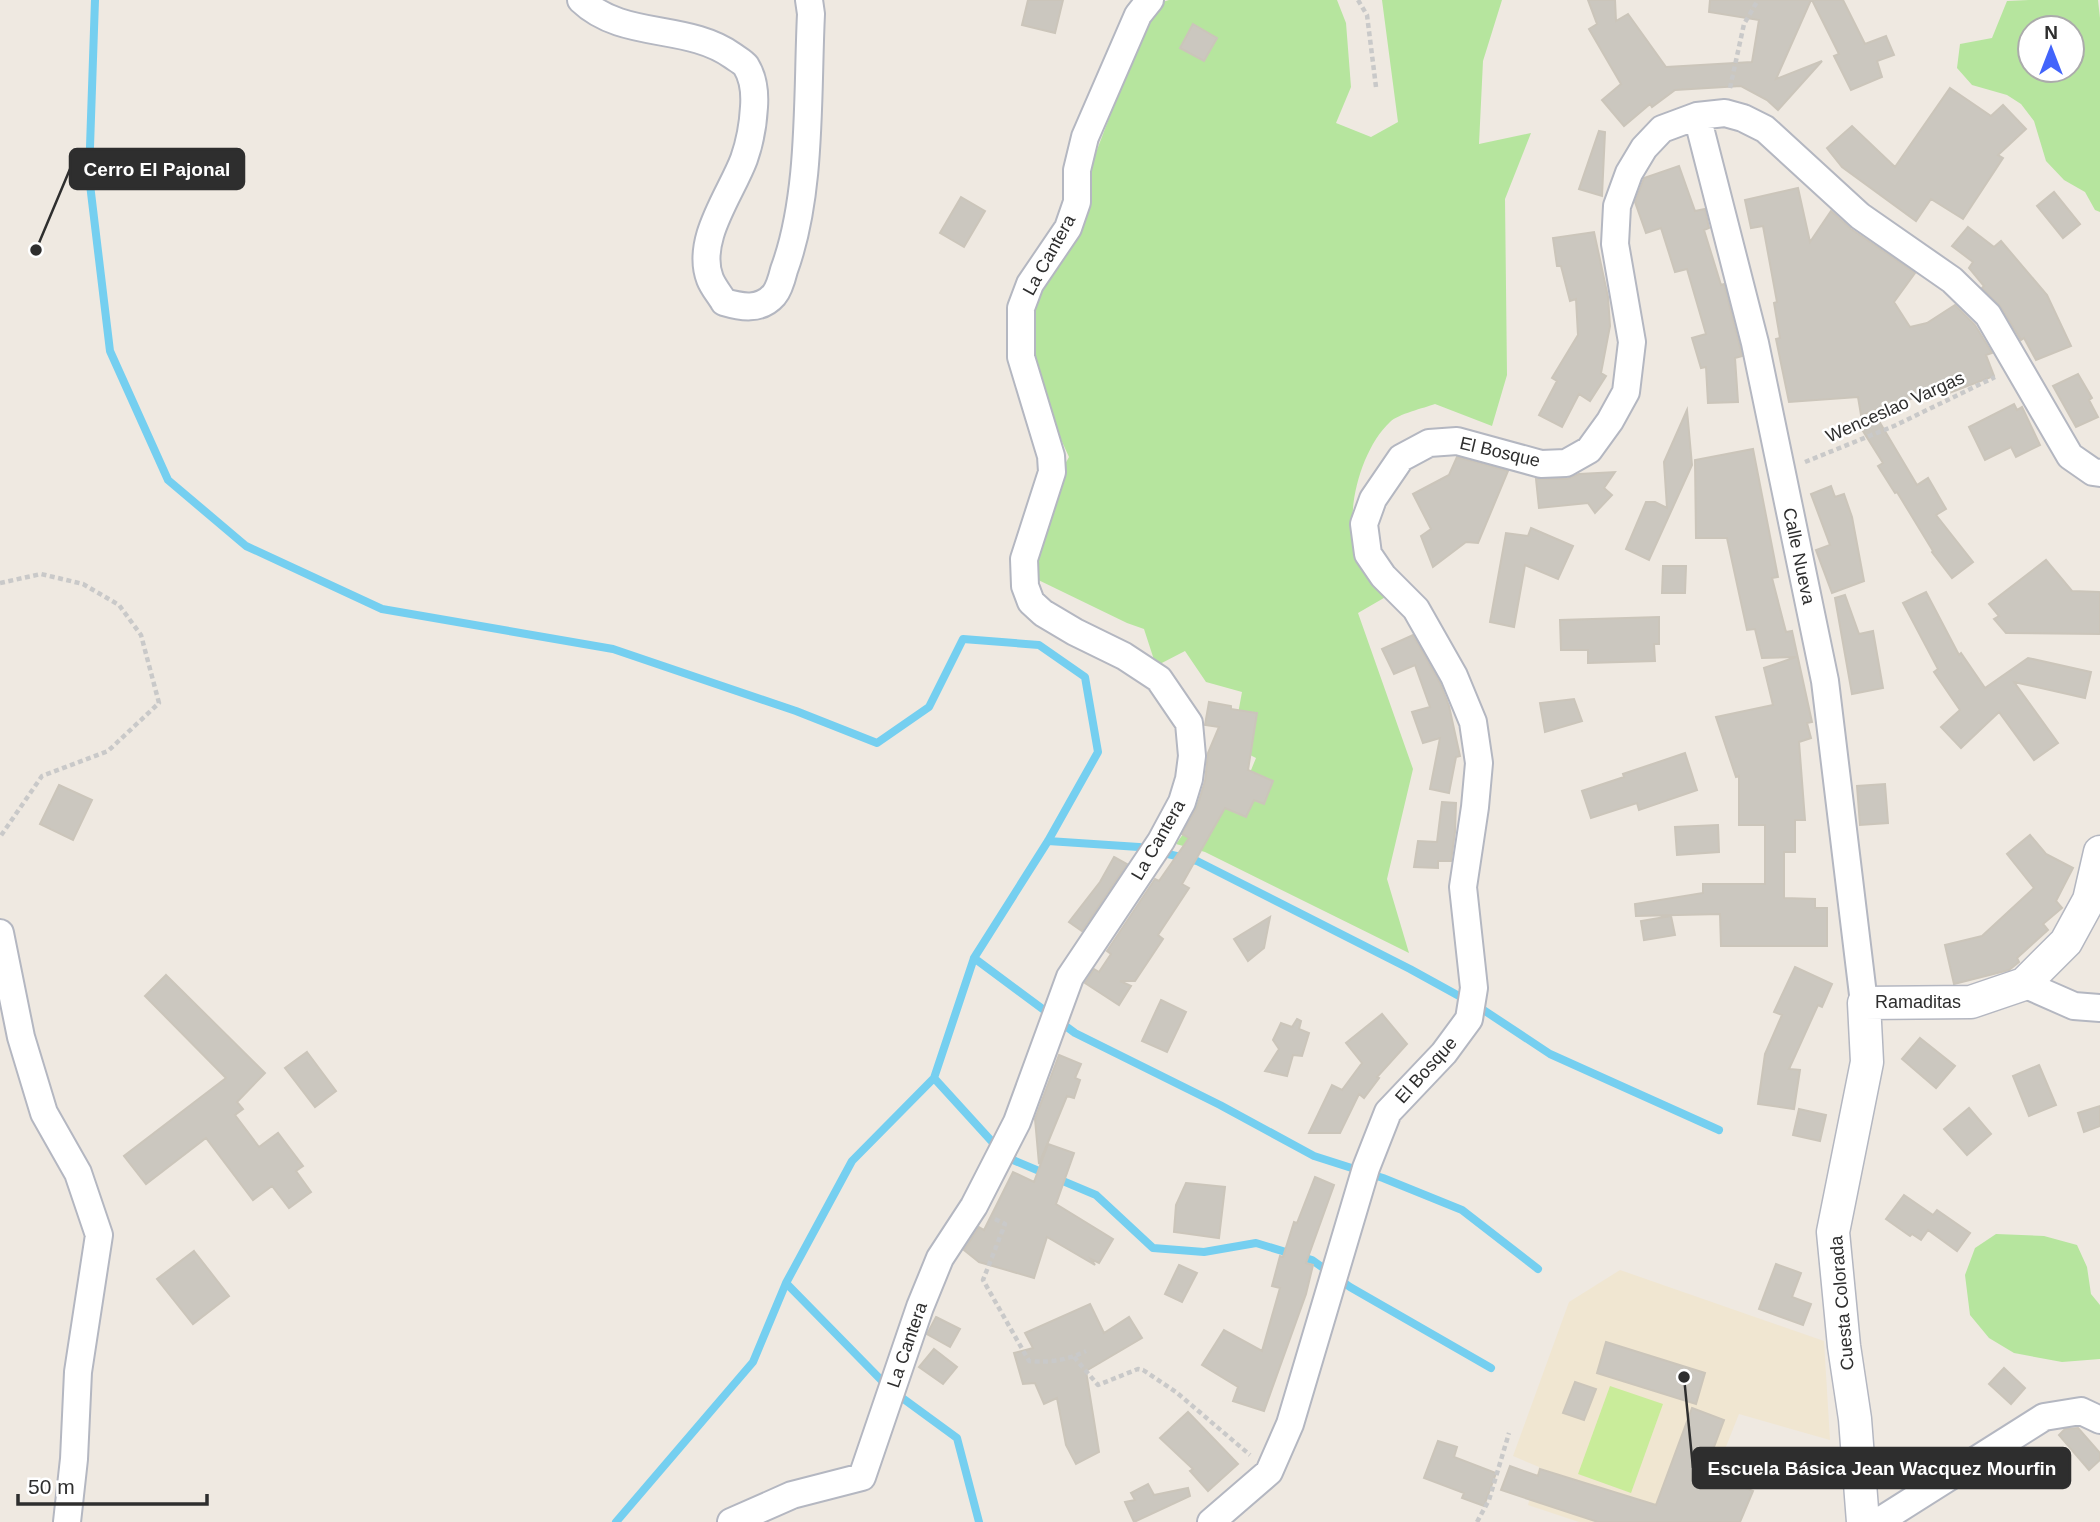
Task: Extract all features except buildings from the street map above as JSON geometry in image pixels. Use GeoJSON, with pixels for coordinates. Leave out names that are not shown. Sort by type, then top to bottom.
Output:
{"type":"FeatureCollection","features":[{"type":"Feature","properties":{"kind":"street"},"geometry":{"type":"LineString","coordinates":[[581,0],[594,12],[635,28],[680,33],[718,45],[745,65],[755,92],[753,130],[706,245],[709,278],[724,302],[747,308],[761,304],[774,295],[790,254],[803,184],[811,14],[809,0]]}},
{"type":"Feature","properties":{"kind":"street","name":"La Cantera"},"geometry":{"type":"LineString","coordinates":[[731,1522],[792,1496],[862,1477],[920,1307],[940,1258],[974,1206],[1017,1122],[1070,976],[1161,841],[1182,802],[1189,779],[1192,756],[1189,723],[1159,679],[1124,656],[1044,613],[1031,603],[1025,586],[1024,559],[1052,472],[1051,456],[1021,357],[1021,308],[1030,284],[1068,228],[1077,202],[1077,170],[1085,137],[1139,15],[1150,0]]}},
{"type":"Feature","properties":{"kind":"street","name":"El Bosque"},"geometry":{"type":"LineString","coordinates":[[1211,1522],[1269,1472],[1290,1424],[1366,1168],[1388,1112],[1444,1053],[1469,1019],[1474,988],[1463,887],[1479,763],[1473,722],[1454,676],[1416,609],[1383,576],[1368,554],[1364,524],[1373,499],[1401,458],[1429,443],[1457,441],[1541,464],[1566,463],[1588,450],[1610,421],[1626,392],[1632,342],[1615,244],[1617,206],[1629,173],[1644,148],[1662,129],[1697,116],[1725,113],[1765,129],[1860,216],[1952,281],[1988,315],[2070,456],[2100,473]]}},
{"type":"Feature","properties":{"kind":"street","name":"Calle Nueva"},"geometry":{"type":"LineString","coordinates":[[1697,116],[1755,343],[1825,681],[1864,1003]]}},
{"type":"Feature","properties":{"kind":"street","name":"Ramaditas"},"geometry":{"type":"LineString","coordinates":[[1864,1003],[1971,1002],[2024,984],[2066,942],[2089,900],[2100,852]]}},
{"type":"Feature","properties":{"kind":"street"},"geometry":{"type":"LineString","coordinates":[[0,933],[21,1037],[44,1113],[78,1173],[99,1235],[78,1372],[74,1459],[67,1522]]}},
{"type":"Feature","properties":{"kind":"street"},"geometry":{"type":"LineString","coordinates":[[2024,984],[2074,1006],[2100,1008]]}},
{"type":"Feature","properties":{"kind":"street","name":"Cuesta Colorada"},"geometry":{"type":"LineString","coordinates":[[1863,1522],[1855,1419],[1844,1346],[1833,1233],[1867,1062],[1864,1003]]}},
{"type":"Feature","properties":{"kind":"street"},"geometry":{"type":"LineString","coordinates":[[1878,1522],[2044,1417],[2081,1411],[2100,1420]]}},
{"type":"Feature","properties":{"kind":"path"},"geometry":{"type":"LineString","coordinates":[[1358,0],[1367,15],[1376,87]]}},
{"type":"Feature","properties":{"kind":"path"},"geometry":{"type":"LineString","coordinates":[[1725,113],[1744,24],[1758,0]]}},
{"type":"Feature","properties":{"kind":"path","name":"Wenceslao Vargas"},"geometry":{"type":"LineString","coordinates":[[1782,471],[1894,426],[2020,366]]}},
{"type":"Feature","properties":{"kind":"path"},"geometry":{"type":"LineString","coordinates":[[0,583],[41,574],[83,584],[119,605],[141,635],[159,704],[108,751],[42,776],[0,836]]}},
{"type":"Feature","properties":{"kind":"path"},"geometry":{"type":"LineString","coordinates":[[974,1206],[1004,1224],[983,1280],[1029,1361],[1045,1363],[1074,1357],[1086,1351]]}},
{"type":"Feature","properties":{"kind":"path"},"geometry":{"type":"LineString","coordinates":[[1074,1357],[1098,1385],[1138,1369],[1143,1370],[1176,1392],[1269,1472]]}},
{"type":"Feature","properties":{"kind":"path"},"geometry":{"type":"LineString","coordinates":[[1477,1522],[1489,1500],[1510,1433]]}},
{"type":"Feature","properties":{"kind":"shaded area"},"geometry":{"type":"Polygon","coordinates":[[[1620,1270],[1824,1341],[1830,1440],[1739,1414],[1696,1522],[1579,1522],[1528,1505],[1539,1467],[1513,1456],[1569,1302],[1620,1270]]]}},
{"type":"Feature","properties":{"kind":"green space"},"geometry":{"type":"Polygon","coordinates":[[[1169,0],[1337,0],[1346,23],[1351,87],[1336,123],[1371,137],[1398,122],[1382,0],[1502,0],[1483,61],[1479,144],[1531,133],[1505,199],[1507,375],[1492,426],[1435,404],[1394,419],[1379,434],[1370,449],[1353,505],[1354,541],[1359,557],[1368,572],[1389,595],[1358,613],[1413,769],[1387,879],[1409,953],[1205,852],[1176,844],[1186,830],[1198,801],[1223,809],[1240,797],[1256,758],[1232,746],[1242,692],[1206,682],[1185,651],[1156,666],[1144,629],[1028,575],[1035,518],[1069,457],[1014,336],[1070,221],[1152,5],[1169,0]]]}},
{"type":"Feature","properties":{"kind":"green space"},"geometry":{"type":"Polygon","coordinates":[[[2098,0],[2100,212],[2095,210],[2085,192],[2064,180],[2046,161],[2034,121],[2021,104],[2007,95],[1972,85],[1957,68],[1960,44],[1992,38],[2007,1],[2098,0]]]}},
{"type":"Feature","properties":{"kind":"green space"},"geometry":{"type":"Polygon","coordinates":[[[1996,1234],[2044,1236],[2077,1245],[2087,1267],[2091,1294],[2100,1305],[2100,1359],[2062,1362],[2014,1353],[1989,1338],[1970,1315],[1965,1275],[1975,1248],[1996,1234]]]}},
{"type":"Feature","properties":{"kind":"green space"},"geometry":{"type":"Polygon","coordinates":[[[1610,1386],[1663,1404],[1631,1493],[1578,1474],[1610,1386]]]}},
{"type":"Feature","properties":{"kind":"waterway"},"geometry":{"type":"LineString","coordinates":[[95,0],[89,176],[110,351],[168,480],[246,546],[382,609],[613,649],[796,711],[877,743],[929,707],[963,639],[1039,645],[1085,677],[1098,752],[1048,841],[974,958],[934,1078],[852,1161],[786,1283],[753,1362],[616,1522]]}},
{"type":"Feature","properties":{"kind":"waterway"},"geometry":{"type":"LineString","coordinates":[[1048,841],[1139,847],[1197,861],[1410,969],[1479,1007],[1550,1054],[1719,1130]]}},
{"type":"Feature","properties":{"kind":"waterway"},"geometry":{"type":"LineString","coordinates":[[974,958],[1075,1033],[1220,1105],[1314,1156],[1383,1178],[1462,1210],[1538,1269]]}},
{"type":"Feature","properties":{"kind":"waterway"},"geometry":{"type":"LineString","coordinates":[[934,1078],[1006,1157],[1096,1195],[1153,1248],[1204,1252],[1256,1243],[1312,1260],[1350,1287],[1491,1368]]}},
{"type":"Feature","properties":{"kind":"waterway"},"geometry":{"type":"LineString","coordinates":[[786,1283],[890,1389],[957,1438],[979,1522]]}},
{"type":"Feature","properties":{"kind":"place","name":"Cerro El Pajonal"},"geometry":{"type":"Point","coordinates":[36,250]}},
{"type":"Feature","properties":{"kind":"place","name":"Escuela Básica Jean Wacquez Mourfin"},"geometry":{"type":"Point","coordinates":[1684,1377]}}]}
